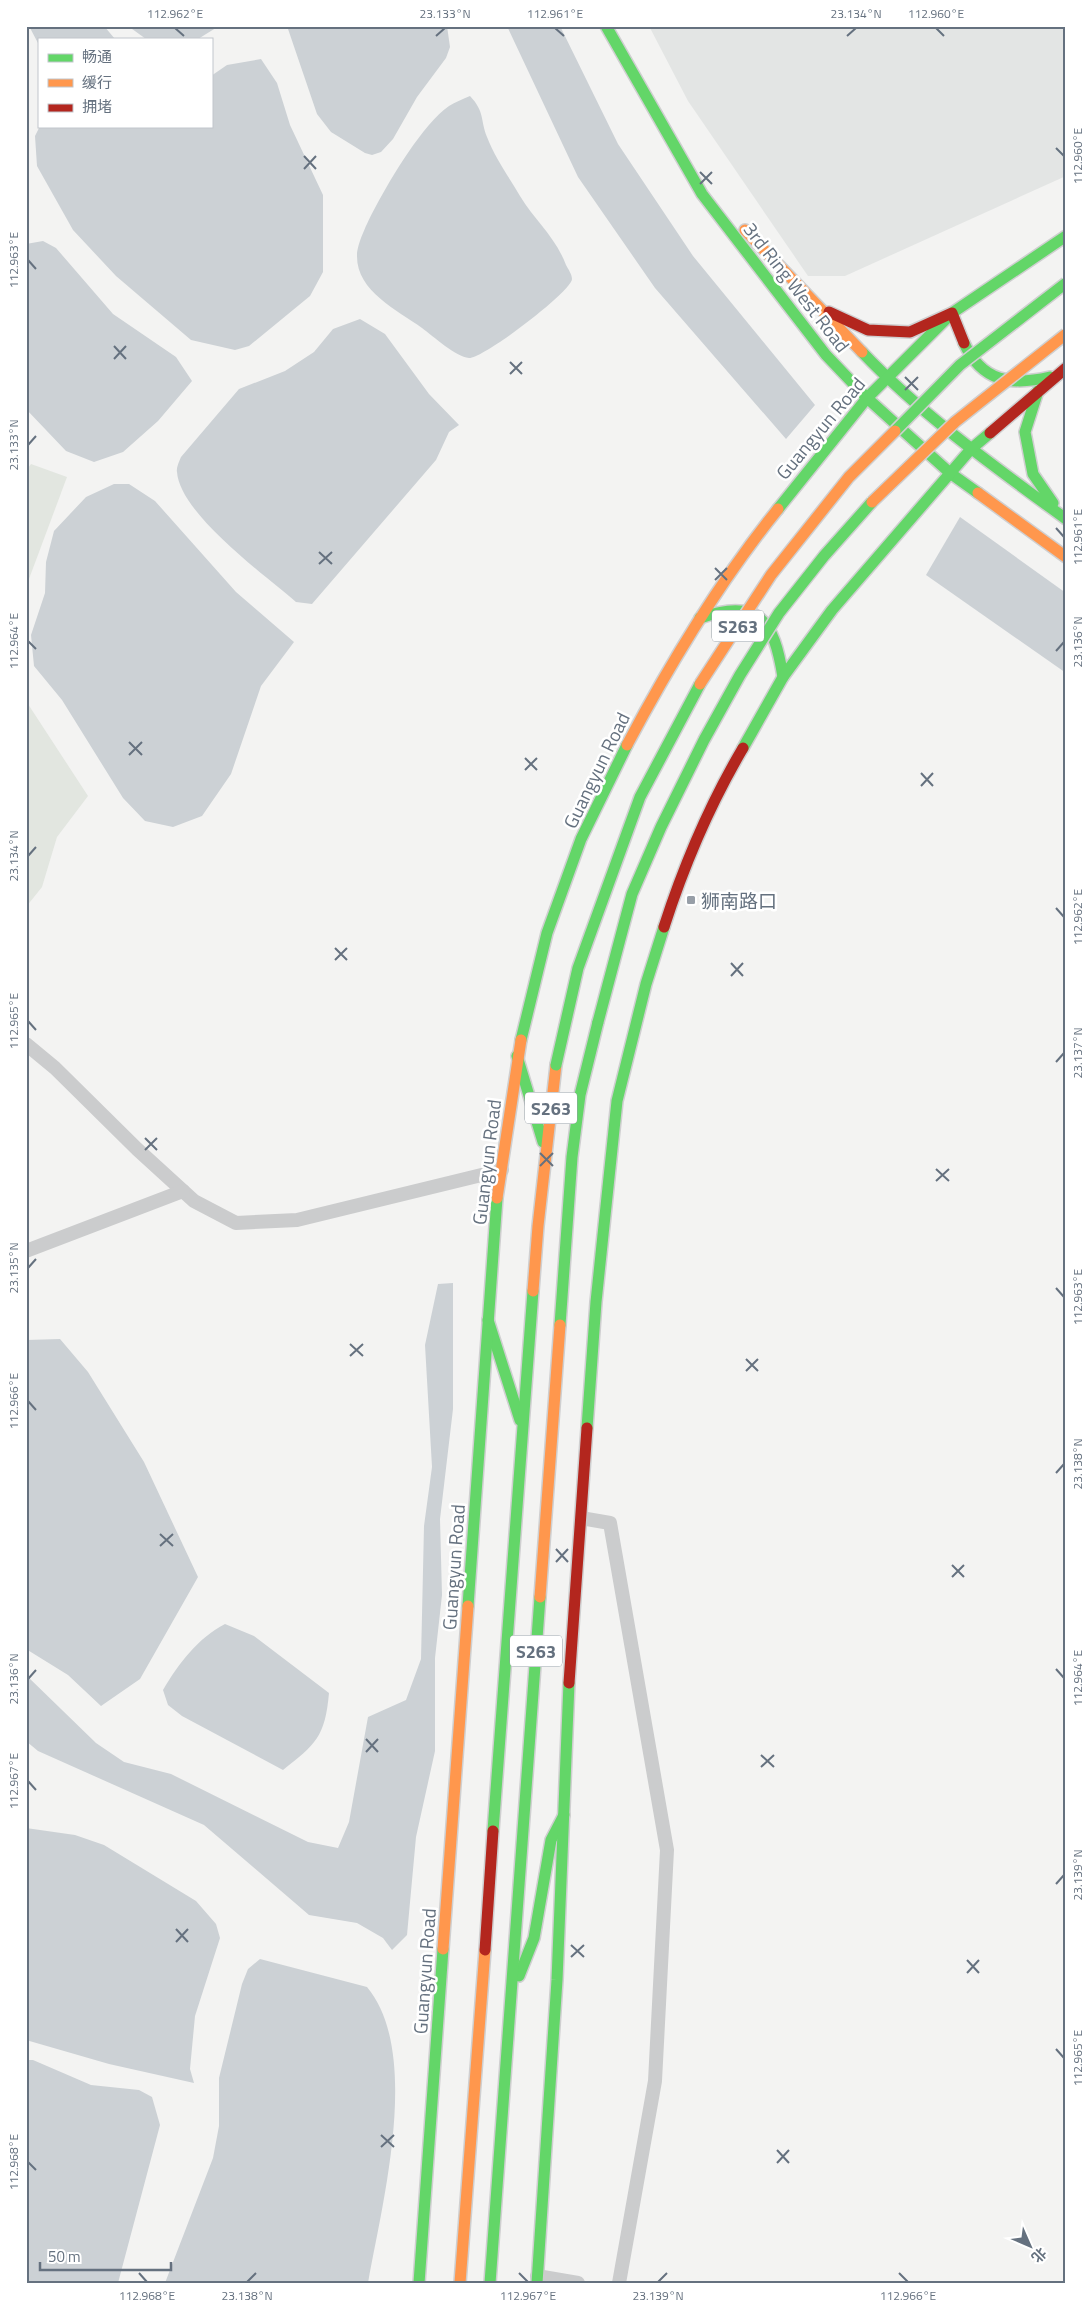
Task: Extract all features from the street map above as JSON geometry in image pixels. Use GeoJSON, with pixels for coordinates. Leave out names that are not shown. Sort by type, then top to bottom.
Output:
{"type":"FeatureCollection","features":[{"type":"Feature","properties":{"kind":"main road","name":"3rd Ring West Road"},"geometry":{"type":"LineString","coordinates":[[606,26],[702,194],[826,355],[866,398],[950,473],[1066,557]]}},
{"type":"Feature","properties":{"kind":"main road","name":"3rd Ring West Road"},"geometry":{"type":"LineString","coordinates":[[619,26],[712,187],[749,236],[886,377],[971,449],[1063,517]]}},
{"type":"Feature","properties":{"kind":"main road","name":"Guangyun Road"},"geometry":{"type":"LineString","coordinates":[[419,2283],[496,1209],[517,1056],[547,933],[581,839],[618,762],[669,666],[742,553],[866,398],[886,377],[952,314],[1066,236]]}},
{"type":"Feature","properties":{"kind":"main road","name":"S263"},"geometry":{"type":"LineString","coordinates":[[460,2283],[538,1226],[556,1065],[578,968],[640,796],[692,697],[771,575],[849,477],[960,365],[1066,283]]}},
{"type":"Feature","properties":{"kind":"main road"},"geometry":{"type":"LineString","coordinates":[[816,305],[868,330],[910,332],[952,314],[964,346],[977,364],[989,374],[1009,384],[1024,384],[1055,376]]}},
{"type":"Feature","properties":{"kind":"main road","name":"S263"},"geometry":{"type":"LineString","coordinates":[[490,2283],[572,1157],[580,1095],[632,895],[675,796],[716,717],[788,602],[843,533],[908,465],[968,410],[1066,334]]}},
{"type":"Feature","properties":{"kind":"main road","name":"S263"},"geometry":{"type":"LineString","coordinates":[[537,2280],[557,1980],[568,1699],[596,1302],[617,1101],[646,984],[678,880],[727,775],[783,677],[832,610],[971,449],[1039,389],[1066,368]]}},
{"type":"Feature","properties":{"kind":"main road"},"geometry":{"type":"LineString","coordinates":[[1039,389],[1025,432],[1033,474],[1063,517]]}},
{"type":"Feature","properties":{"kind":"main road"},"geometry":{"type":"LineString","coordinates":[[700,618],[714,612],[729,609],[746,611],[763,620],[774,634],[780,651],[783,677]]}},
{"type":"Feature","properties":{"kind":"main road"},"geometry":{"type":"LineString","coordinates":[[517,1056],[546,1152]]}},
{"type":"Feature","properties":{"kind":"main road"},"geometry":{"type":"LineString","coordinates":[[488,1320],[523,1430]]}},
{"type":"Feature","properties":{"kind":"main road"},"geometry":{"type":"LineString","coordinates":[[511,1995],[534,1938],[551,1840],[564,1815]]}},
{"type":"Feature","properties":{"kind":"street"},"geometry":{"type":"LineString","coordinates":[[26,1044],[55,1068],[137,1149],[194,1201],[236,1223],[297,1220],[502,1170]]}},
{"type":"Feature","properties":{"kind":"street"},"geometry":{"type":"LineString","coordinates":[[26,1251],[183,1191]]}},
{"type":"Feature","properties":{"kind":"street"},"geometry":{"type":"LineString","coordinates":[[581,1518],[610,1524],[667,1850],[655,2081],[619,2283]]}},
{"type":"Feature","properties":{"kind":"street"},"geometry":{"type":"LineString","coordinates":[[537,2280],[578,2283]]}},
{"type":"Feature","properties":{"kind":"shaded area"},"geometry":{"type":"Polygon","coordinates":[[[29,26],[104,26],[114,38],[38,38],[38,43],[29,26]]]}},
{"type":"Feature","properties":{"kind":"shaded area"},"geometry":{"type":"Polygon","coordinates":[[[128,26],[219,26],[200,38],[145,38],[128,26]]]}},
{"type":"Feature","properties":{"kind":"shaded area"},"geometry":{"type":"Polygon","coordinates":[[[287,26],[447,26],[450,47],[446,58],[417,97],[393,139],[381,152],[372,155],[365,153],[331,132],[317,114],[287,26]]]}},
{"type":"Feature","properties":{"kind":"shaded area"},"geometry":{"type":"Polygon","coordinates":[[[507,26],[560,26],[618,144],[693,256],[815,405],[786,439],[655,288],[578,177],[507,26]]]}},
{"type":"Feature","properties":{"kind":"shaded area"},"geometry":{"type":"Polygon","coordinates":[[[649,26],[1066,26],[1066,176],[845,276],[808,276],[688,101],[649,26]]]}},
{"type":"Feature","properties":{"kind":"shaded area"},"geometry":{"type":"Polygon","coordinates":[[[261,59],[277,83],[290,125],[323,195],[323,272],[310,296],[249,346],[235,350],[191,340],[116,276],[73,230],[37,166],[35,136],[39,128],[212,128],[212,75],[227,65],[261,59]]]}},
{"type":"Feature","properties":{"kind":"shaded area"},"geometry":{"type":"Polygon","coordinates":[[[470,96],[480,111],[487,137],[498,160],[526,205],[551,237],[571,273],[572,279],[558,297],[508,337],[491,348],[469,358],[451,350],[380,298],[363,279],[358,268],[357,255],[361,237],[370,217],[408,152],[439,114],[451,105],[470,96]]]}},
{"type":"Feature","properties":{"kind":"shaded area"},"geometry":{"type":"Polygon","coordinates":[[[43,241],[56,248],[113,314],[176,357],[192,381],[158,421],[123,452],[94,462],[66,451],[26,409],[26,244],[43,241]]]}},
{"type":"Feature","properties":{"kind":"shaded area"},"geometry":{"type":"Polygon","coordinates":[[[360,319],[385,334],[429,394],[459,425],[449,432],[436,460],[312,604],[296,602],[226,543],[192,506],[182,489],[177,467],[181,457],[239,389],[285,371],[314,352],[333,329],[360,319]]]}},
{"type":"Feature","properties":{"kind":"shaded area"},"geometry":{"type":"Polygon","coordinates":[[[31,464],[67,477],[26,587],[26,471],[31,464]]]}},
{"type":"Feature","properties":{"kind":"shaded area"},"geometry":{"type":"Polygon","coordinates":[[[114,484],[129,484],[155,501],[236,592],[294,642],[261,686],[231,774],[202,816],[173,827],[145,821],[123,798],[62,700],[34,666],[31,635],[45,593],[46,562],[54,531],[86,497],[114,484]]]}},
{"type":"Feature","properties":{"kind":"shaded area"},"geometry":{"type":"Polygon","coordinates":[[[960,517],[1066,593],[1066,673],[926,575],[960,517]]]}},
{"type":"Feature","properties":{"kind":"shaded area"},"geometry":{"type":"Polygon","coordinates":[[[26,701],[88,796],[57,837],[42,887],[26,907],[26,701]]]}},
{"type":"Feature","properties":{"kind":"shaded area"},"geometry":{"type":"Polygon","coordinates":[[[453,1283],[453,1409],[440,1519],[442,1595],[435,1658],[435,1751],[416,1837],[407,1935],[392,1950],[383,1938],[357,1923],[309,1915],[204,1825],[38,1751],[26,1741],[26,1675],[96,1743],[124,1762],[171,1774],[308,1842],[338,1848],[349,1822],[368,1717],[406,1700],[421,1659],[424,1526],[432,1467],[425,1345],[438,1284],[453,1283]]]}},
{"type":"Feature","properties":{"kind":"shaded area"},"geometry":{"type":"Polygon","coordinates":[[[60,1339],[88,1372],[144,1462],[198,1577],[140,1679],[101,1706],[68,1675],[26,1649],[26,1340],[60,1339]]]}},
{"type":"Feature","properties":{"kind":"shaded area"},"geometry":{"type":"Polygon","coordinates":[[[225,1624],[254,1636],[329,1693],[325,1720],[317,1738],[304,1753],[283,1770],[182,1716],[168,1705],[163,1690],[176,1670],[206,1636],[225,1624]]]}},
{"type":"Feature","properties":{"kind":"shaded area"},"geometry":{"type":"Polygon","coordinates":[[[26,1828],[75,1835],[104,1845],[196,1901],[216,1924],[220,1938],[195,2016],[190,2069],[194,2083],[109,2064],[26,2040],[26,1828]]]}},
{"type":"Feature","properties":{"kind":"shaded area"},"geometry":{"type":"Polygon","coordinates":[[[260,1959],[367,1987],[383,2015],[392,2050],[395,2089],[393,2130],[388,2172],[368,2283],[165,2283],[213,2158],[219,2126],[219,2078],[242,1984],[248,1969],[260,1959]]]}},
{"type":"Feature","properties":{"kind":"shaded area"},"geometry":{"type":"Polygon","coordinates":[[[26,2060],[33,2060],[91,2085],[139,2090],[152,2097],[160,2125],[118,2283],[26,2283],[26,2060]]]}},
{"type":"Feature","properties":{"kind":"traffic: fast"},"geometry":{"type":"LineString","coordinates":[[606,26],[702,194],[826,355],[867,398],[950,473],[978,493]]}},
{"type":"Feature","properties":{"kind":"traffic: fast"},"geometry":{"type":"LineString","coordinates":[[778,509],[867,398],[952,313],[1066,236]]}},
{"type":"Feature","properties":{"kind":"traffic: fast"},"geometry":{"type":"LineString","coordinates":[[895,431],[960,365],[1066,283]]}},
{"type":"Feature","properties":{"kind":"traffic: fast"},"geometry":{"type":"LineString","coordinates":[[964,343],[971,356],[980,366],[999,378],[1023,381],[1050,377]]}},
{"type":"Feature","properties":{"kind":"traffic: fast"},"geometry":{"type":"LineString","coordinates":[[862,352],[935,419],[986,460],[1066,519]]}},
{"type":"Feature","properties":{"kind":"traffic: fast"},"geometry":{"type":"LineString","coordinates":[[1038,391],[1025,432],[1033,474],[1053,503]]}},
{"type":"Feature","properties":{"kind":"traffic: fast"},"geometry":{"type":"LineString","coordinates":[[743,748],[783,677],[832,610],[971,449],[990,433]]}},
{"type":"Feature","properties":{"kind":"traffic: fast"},"geometry":{"type":"LineString","coordinates":[[598,1022],[632,894],[661,827],[704,740],[740,675],[779,613],[824,556],[872,502]]}},
{"type":"Feature","properties":{"kind":"traffic: fast"},"geometry":{"type":"LineString","coordinates":[[700,618],[720,612],[737,610],[750,613],[760,619],[768,628],[775,641],[783,677]]}},
{"type":"Feature","properties":{"kind":"traffic: fast"},"geometry":{"type":"LineString","coordinates":[[556,1065],[578,968],[640,797],[700,684]]}},
{"type":"Feature","properties":{"kind":"traffic: fast"},"geometry":{"type":"LineString","coordinates":[[521,1040],[547,933],[581,839],[627,745]]}},
{"type":"Feature","properties":{"kind":"traffic: fast"},"geometry":{"type":"LineString","coordinates":[[587,1428],[596,1302],[617,1101],[646,984],[664,927]]}},
{"type":"Feature","properties":{"kind":"traffic: fast"},"geometry":{"type":"LineString","coordinates":[[560,1325],[572,1157],[580,1095],[598,1022]]}},
{"type":"Feature","properties":{"kind":"traffic: fast"},"geometry":{"type":"LineString","coordinates":[[517,1056],[543,1142]]}},
{"type":"Feature","properties":{"kind":"traffic: fast"},"geometry":{"type":"LineString","coordinates":[[468,1606],[497,1198]]}},
{"type":"Feature","properties":{"kind":"traffic: fast"},"geometry":{"type":"LineString","coordinates":[[493,1831],[533,1291]]}},
{"type":"Feature","properties":{"kind":"traffic: fast"},"geometry":{"type":"LineString","coordinates":[[488,1320],[520,1420]]}},
{"type":"Feature","properties":{"kind":"traffic: fast"},"geometry":{"type":"LineString","coordinates":[[490,2283],[540,1597]]}},
{"type":"Feature","properties":{"kind":"traffic: fast"},"geometry":{"type":"LineString","coordinates":[[537,2283],[557,1980],[569,1683]]}},
{"type":"Feature","properties":{"kind":"traffic: fast"},"geometry":{"type":"LineString","coordinates":[[519,1976],[534,1938],[551,1840],[564,1815]]}},
{"type":"Feature","properties":{"kind":"traffic: fast"},"geometry":{"type":"LineString","coordinates":[[419,2283],[443,1949]]}},
{"type":"Feature","properties":{"kind":"traffic: slow"},"geometry":{"type":"LineString","coordinates":[[745,230],[862,352]]}},
{"type":"Feature","properties":{"kind":"traffic: slow"},"geometry":{"type":"LineString","coordinates":[[872,502],[955,422],[1066,334]]}},
{"type":"Feature","properties":{"kind":"traffic: slow"},"geometry":{"type":"LineString","coordinates":[[700,684],[771,575],[849,477],[895,431]]}},
{"type":"Feature","properties":{"kind":"traffic: slow"},"geometry":{"type":"LineString","coordinates":[[978,493],[1066,557]]}},
{"type":"Feature","properties":{"kind":"traffic: slow"},"geometry":{"type":"LineString","coordinates":[[627,745],[697,623],[736,565],[778,509]]}},
{"type":"Feature","properties":{"kind":"traffic: slow"},"geometry":{"type":"LineString","coordinates":[[497,1198],[521,1040]]}},
{"type":"Feature","properties":{"kind":"traffic: slow"},"geometry":{"type":"LineString","coordinates":[[533,1291],[538,1226],[556,1065]]}},
{"type":"Feature","properties":{"kind":"traffic: slow"},"geometry":{"type":"LineString","coordinates":[[540,1597],[560,1325]]}},
{"type":"Feature","properties":{"kind":"traffic: slow"},"geometry":{"type":"LineString","coordinates":[[443,1949],[468,1606]]}},
{"type":"Feature","properties":{"kind":"traffic: slow"},"geometry":{"type":"LineString","coordinates":[[460,2283],[485,1950]]}},
{"type":"Feature","properties":{"kind":"traffic: jam"},"geometry":{"type":"LineString","coordinates":[[829,312],[868,330],[910,332],[952,313],[964,343]]}},
{"type":"Feature","properties":{"kind":"traffic: jam"},"geometry":{"type":"LineString","coordinates":[[990,433],[1066,368]]}},
{"type":"Feature","properties":{"kind":"traffic: jam"},"geometry":{"type":"LineString","coordinates":[[664,927],[699,835],[743,748]]}},
{"type":"Feature","properties":{"kind":"traffic: jam"},"geometry":{"type":"LineString","coordinates":[[569,1683],[587,1428]]}},
{"type":"Feature","properties":{"kind":"traffic: jam"},"geometry":{"type":"LineString","coordinates":[[485,1950],[493,1831]]}},
{"type":"Feature","properties":{"kind":"place","name":"狮南路口"},"geometry":{"type":"Point","coordinates":[691,900]}}]}
